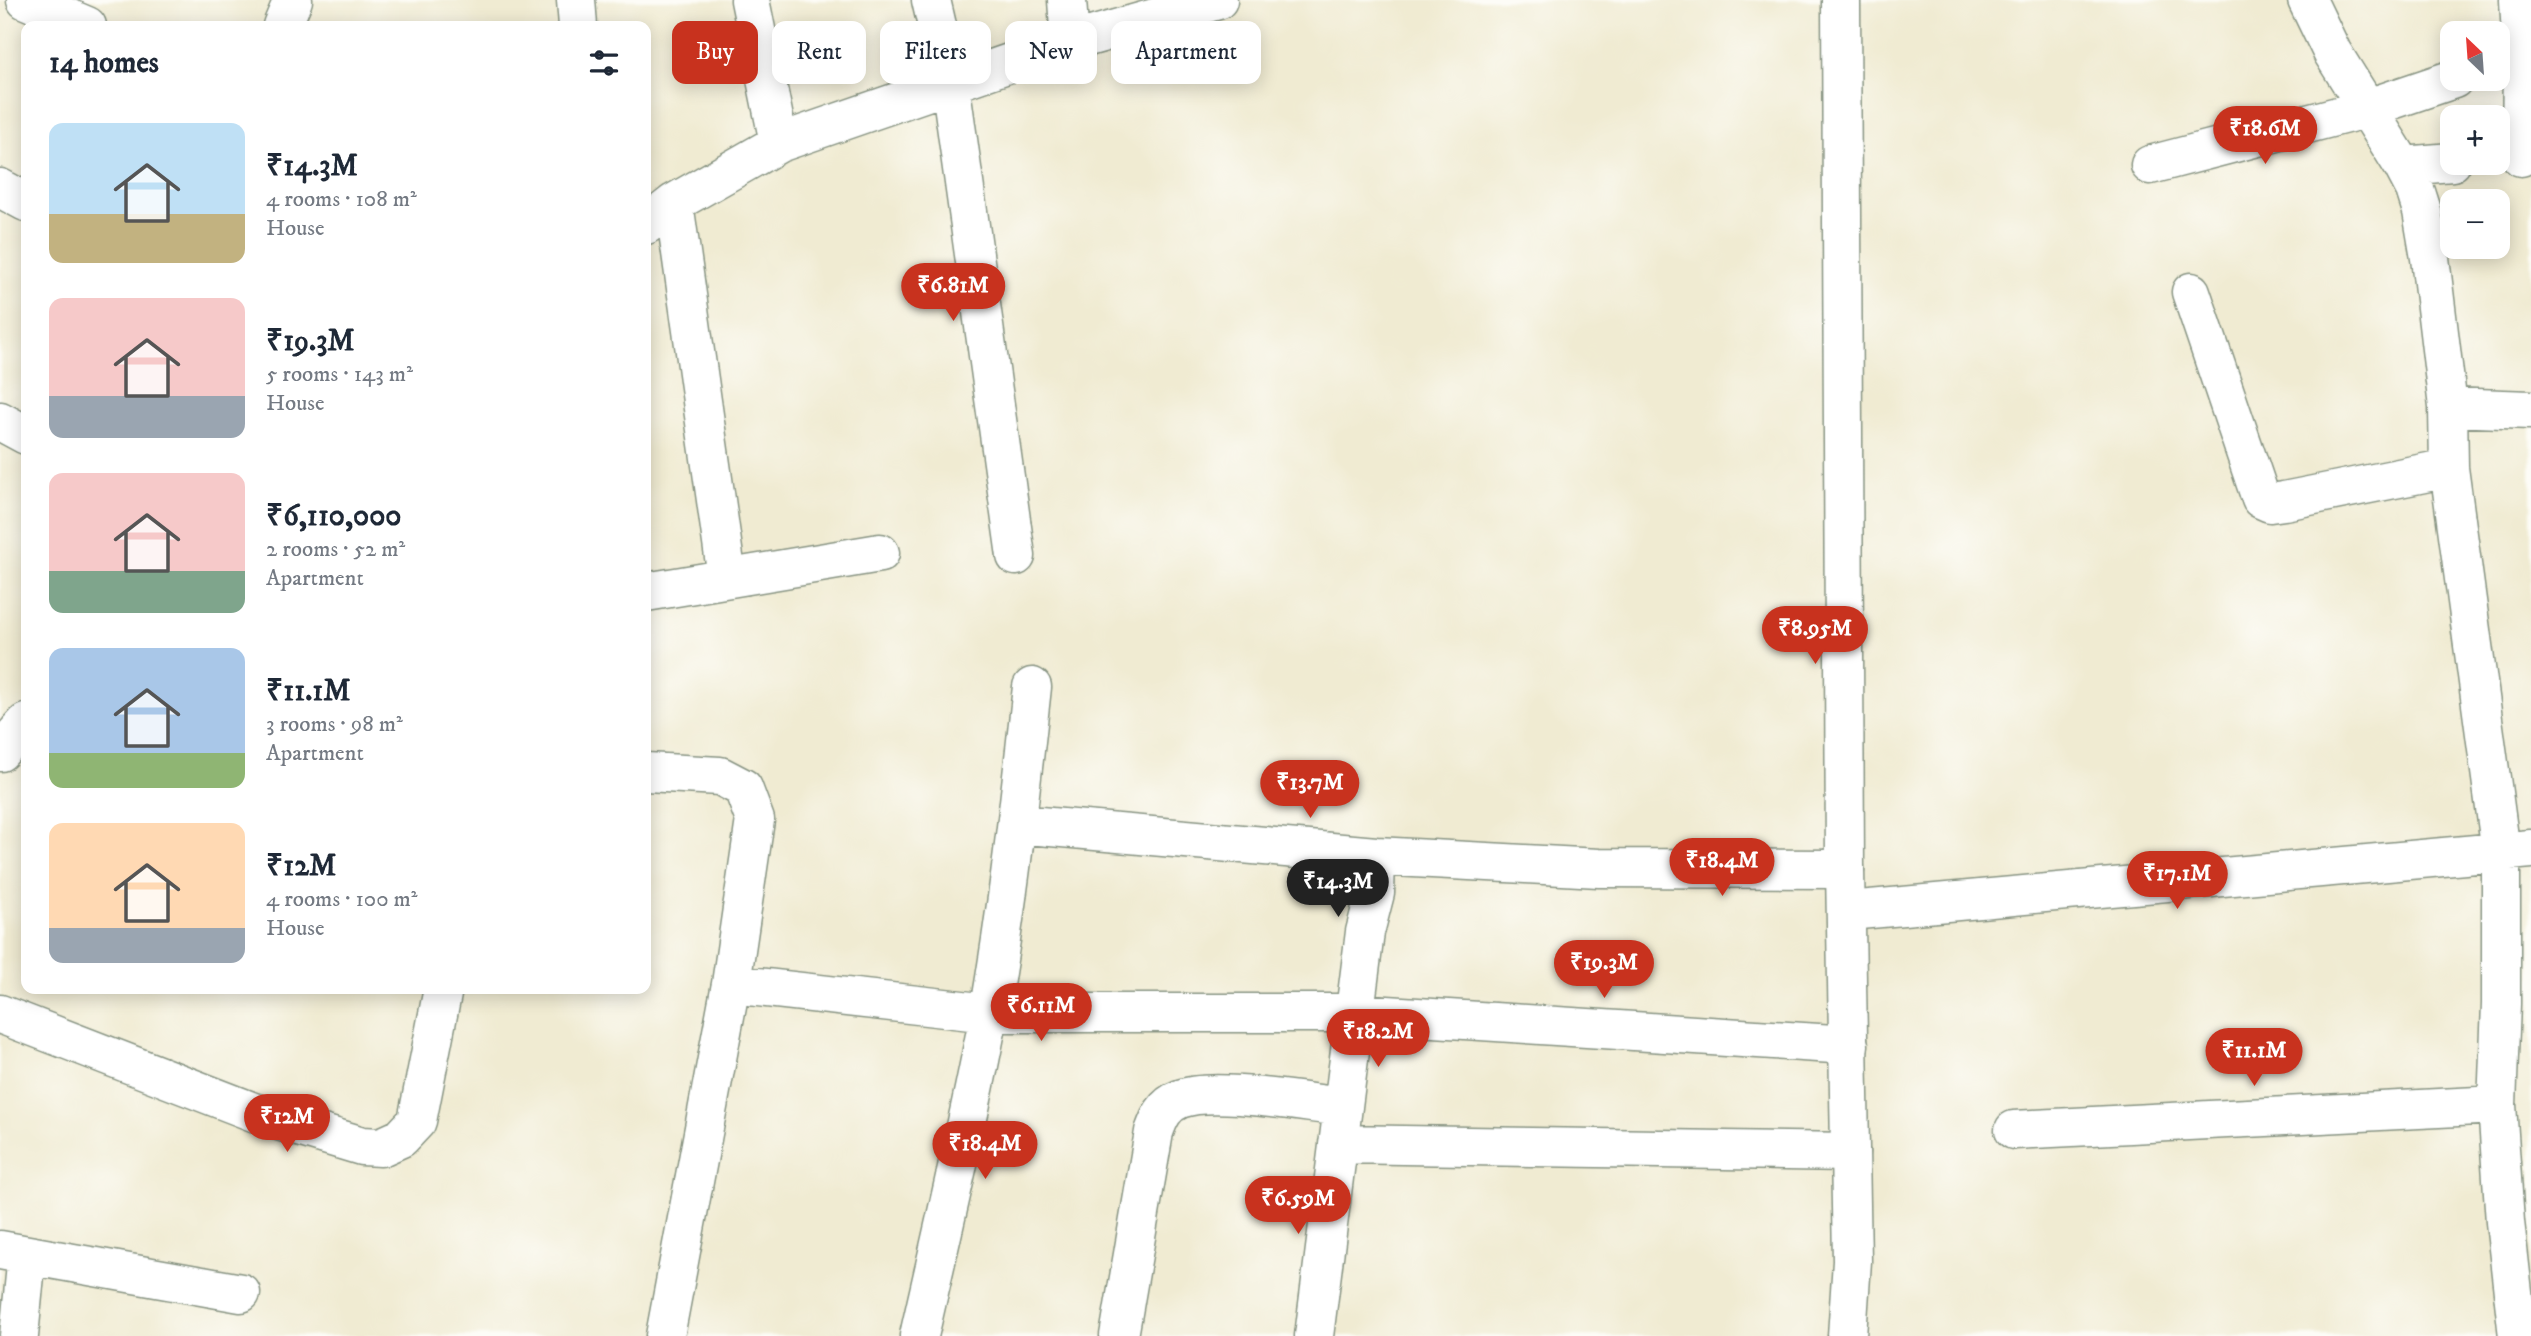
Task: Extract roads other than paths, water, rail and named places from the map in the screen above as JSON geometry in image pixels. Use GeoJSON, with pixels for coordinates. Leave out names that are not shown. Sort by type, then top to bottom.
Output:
{"type":"FeatureCollection","features":[{"type":"Feature","properties":{"kind":"street"},"geometry":{"type":"LineString","coordinates":[[26,0],[75,21]]}},
{"type":"Feature","properties":{"kind":"street"},"geometry":{"type":"LineString","coordinates":[[284,21],[293,0]]}},
{"type":"Feature","properties":{"kind":"street"},"geometry":{"type":"LineString","coordinates":[[576,0],[578,21]]}},
{"type":"Feature","properties":{"kind":"street"},"geometry":{"type":"LineString","coordinates":[[750,0],[779,143]]}},
{"type":"Feature","properties":{"kind":"street"},"geometry":{"type":"LineString","coordinates":[[931,0],[936,21]]}},
{"type":"Feature","properties":{"kind":"street"},"geometry":{"type":"LineString","coordinates":[[1067,0],[1068,21]]}},
{"type":"Feature","properties":{"kind":"street"},"geometry":{"type":"LineString","coordinates":[[1097,34],[1218,0]]}},
{"type":"Feature","properties":{"kind":"street"},"geometry":{"type":"LineString","coordinates":[[1841,0],[1845,869],[1848,911],[1852,1261],[1847,1336]]}},
{"type":"Feature","properties":{"kind":"street"},"geometry":{"type":"LineString","coordinates":[[2306,0],[2332,52],[2415,189],[2428,247],[2448,407],[2449,468],[2516,850],[2516,1004],[2497,1105],[2518,1221],[2518,1336]]}},
{"type":"Feature","properties":{"kind":"street"},"geometry":{"type":"LineString","coordinates":[[2517,158],[2510,60],[2519,0]]}},
{"type":"Feature","properties":{"kind":"street"},"geometry":{"type":"LineString","coordinates":[[727,578],[660,214],[779,143],[944,84]]}},
{"type":"Feature","properties":{"kind":"street"},"geometry":{"type":"LineString","coordinates":[[950,84],[1016,556]]}},
{"type":"Feature","properties":{"kind":"street"},"geometry":{"type":"LineString","coordinates":[[2150,165],[2365,109],[2440,84]]}},
{"type":"Feature","properties":{"kind":"street"},"geometry":{"type":"LineString","coordinates":[[2403,166],[2440,163]]}},
{"type":"Feature","properties":{"kind":"street"},"geometry":{"type":"LineString","coordinates":[[0,188],[21,199]]}},
{"type":"Feature","properties":{"kind":"street"},"geometry":{"type":"LineString","coordinates":[[2191,292],[2261,499],[2270,503],[2284,501],[2449,468]]}},
{"type":"Feature","properties":{"kind":"street"},"geometry":{"type":"LineString","coordinates":[[2448,407],[2531,410]]}},
{"type":"Feature","properties":{"kind":"street"},"geometry":{"type":"LineString","coordinates":[[0,421],[21,432]]}},
{"type":"Feature","properties":{"kind":"street"},"geometry":{"type":"LineString","coordinates":[[651,591],[880,553]]}},
{"type":"Feature","properties":{"kind":"street"},"geometry":{"type":"LineString","coordinates":[[919,1336],[989,1013],[1017,824],[1032,687]]}},
{"type":"Feature","properties":{"kind":"street"},"geometry":{"type":"LineString","coordinates":[[0,752],[21,729]]}},
{"type":"Feature","properties":{"kind":"street"},"geometry":{"type":"LineString","coordinates":[[651,772],[720,776],[743,788],[755,820],[731,984],[665,1336]]}},
{"type":"Feature","properties":{"kind":"street"},"geometry":{"type":"LineString","coordinates":[[1017,824],[1376,856],[1599,868],[1845,869]]}},
{"type":"Feature","properties":{"kind":"street"},"geometry":{"type":"LineString","coordinates":[[1848,911],[2516,850]]}},
{"type":"Feature","properties":{"kind":"street"},"geometry":{"type":"LineString","coordinates":[[1314,1336],[1365,932],[1375,893],[1376,856]]}},
{"type":"Feature","properties":{"kind":"street"},"geometry":{"type":"LineString","coordinates":[[731,984],[989,1013],[1356,1013],[1849,1045]]}},
{"type":"Feature","properties":{"kind":"street"},"geometry":{"type":"LineString","coordinates":[[0,1014],[269,1118],[362,1146],[381,1147],[401,1138],[417,1121],[442,994]]}},
{"type":"Feature","properties":{"kind":"street"},"geometry":{"type":"LineString","coordinates":[[1119,1336],[1154,1132],[1161,1112],[1179,1099],[1209,1093],[1340,1125],[1850,1152]]}},
{"type":"Feature","properties":{"kind":"street"},"geometry":{"type":"LineString","coordinates":[[2014,1130],[2497,1105]]}},
{"type":"Feature","properties":{"kind":"street"},"geometry":{"type":"LineString","coordinates":[[19,1336],[13,1252],[241,1293]]}}]}
